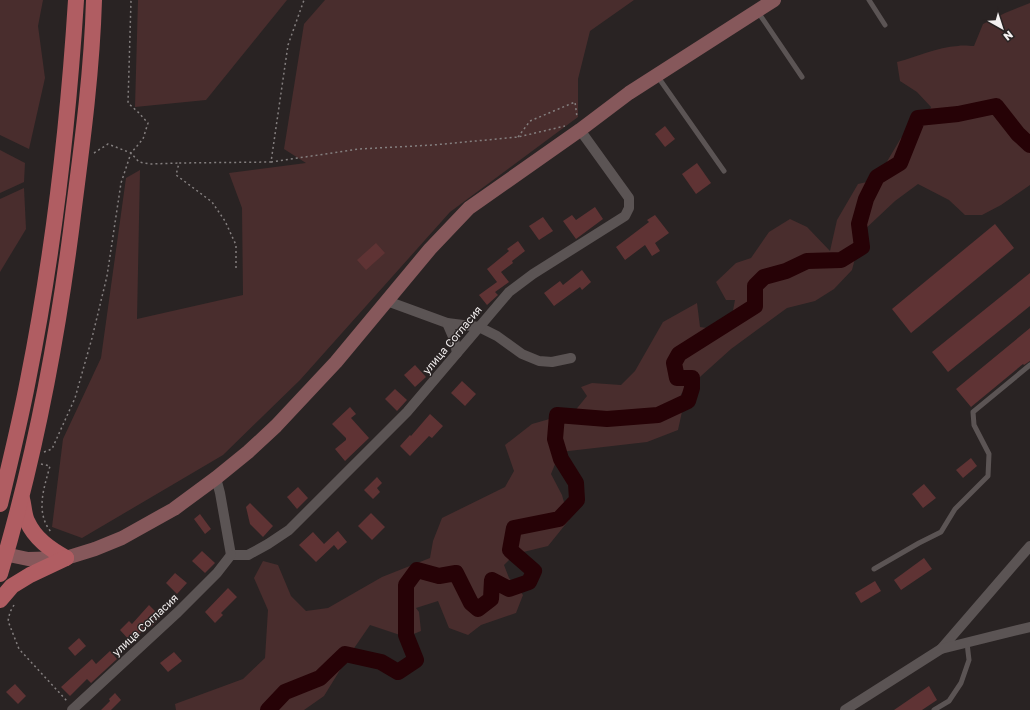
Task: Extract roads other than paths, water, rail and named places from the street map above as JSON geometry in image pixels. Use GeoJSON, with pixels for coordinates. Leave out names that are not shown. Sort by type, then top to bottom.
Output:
{"type":"FeatureCollection","features":[{"type":"Feature","properties":{"kind":"main road"},"geometry":{"type":"LineString","coordinates":[[0,504],[28,379],[46,276],[60,180],[74,39],[76,0]]}},
{"type":"Feature","properties":{"kind":"main road"},"geometry":{"type":"LineString","coordinates":[[0,574],[3,553],[22,496],[31,460],[66,277],[81,156],[93,40],[94,0]]}},
{"type":"Feature","properties":{"kind":"main road"},"geometry":{"type":"LineString","coordinates":[[22,496],[27,520],[36,536],[49,548],[66,558]]}},
{"type":"Feature","properties":{"kind":"main road"},"geometry":{"type":"LineString","coordinates":[[8,600],[12,586],[30,575],[66,558]]}},
{"type":"Feature","properties":{"kind":"street"},"geometry":{"type":"LineString","coordinates":[[3,553],[28,559],[66,558],[95,549],[149,524],[174,509],[248,452],[276,426],[336,362],[430,249],[469,208],[580,130],[656,74],[774,0]]}},
{"type":"Feature","properties":{"kind":"street","name":"улица Согласия"},"geometry":{"type":"LineString","coordinates":[[73,709],[178,612],[217,573],[231,555],[248,555],[289,530],[407,412],[509,292],[533,274],[625,216],[629,208],[629,198],[580,130]]}},
{"type":"Feature","properties":{"kind":"street"},"geometry":{"type":"LineString","coordinates":[[387,301],[447,323],[479,327],[497,336],[522,354],[539,361],[552,362],[571,358]]}},
{"type":"Feature","properties":{"kind":"street"},"geometry":{"type":"LineString","coordinates":[[447,323],[454,339],[457,353]]}},
{"type":"Feature","properties":{"kind":"street"},"geometry":{"type":"LineString","coordinates":[[216,478],[220,492],[231,555]]}},
{"type":"Feature","properties":{"kind":"street"},"geometry":{"type":"LineString","coordinates":[[845,710],[941,649],[1030,546]]}},
{"type":"Feature","properties":{"kind":"street"},"geometry":{"type":"LineString","coordinates":[[941,649],[1030,627]]}},
{"type":"Feature","properties":{"kind":"lane"},"geometry":{"type":"LineString","coordinates":[[869,0],[885,25]]}},
{"type":"Feature","properties":{"kind":"lane"},"geometry":{"type":"LineString","coordinates":[[757,11],[802,77]]}},
{"type":"Feature","properties":{"kind":"lane"},"geometry":{"type":"LineString","coordinates":[[656,74],[724,171]]}},
{"type":"Feature","properties":{"kind":"lane"},"geometry":{"type":"LineString","coordinates":[[874,569],[941,532],[954,509],[988,476],[989,454],[974,424],[973,412],[1030,365]]}},
{"type":"Feature","properties":{"kind":"lane"},"geometry":{"type":"LineString","coordinates":[[934,710],[949,701],[961,683],[969,660],[967,643]]}},
{"type":"Feature","properties":{"kind":"waterway"},"geometry":{"type":"LineString","coordinates":[[268,710],[285,692],[320,678],[345,654],[381,662],[398,672],[416,660],[406,635],[406,585],[417,570],[439,576],[456,573],[471,603],[478,609],[491,599],[492,580],[509,589],[529,582],[534,571],[510,550],[514,528],[559,519],[577,500],[576,483],[561,459],[555,439],[557,415],[607,419],[658,415],[688,401],[692,388],[692,378],[677,378],[674,363],[679,354],[755,306],[755,286],[764,277],[786,271],[807,261],[841,260],[862,247],[859,224],[866,199],[877,177],[900,163],[918,118],[958,114],[996,106],[1018,134],[1030,145]]}}]}
